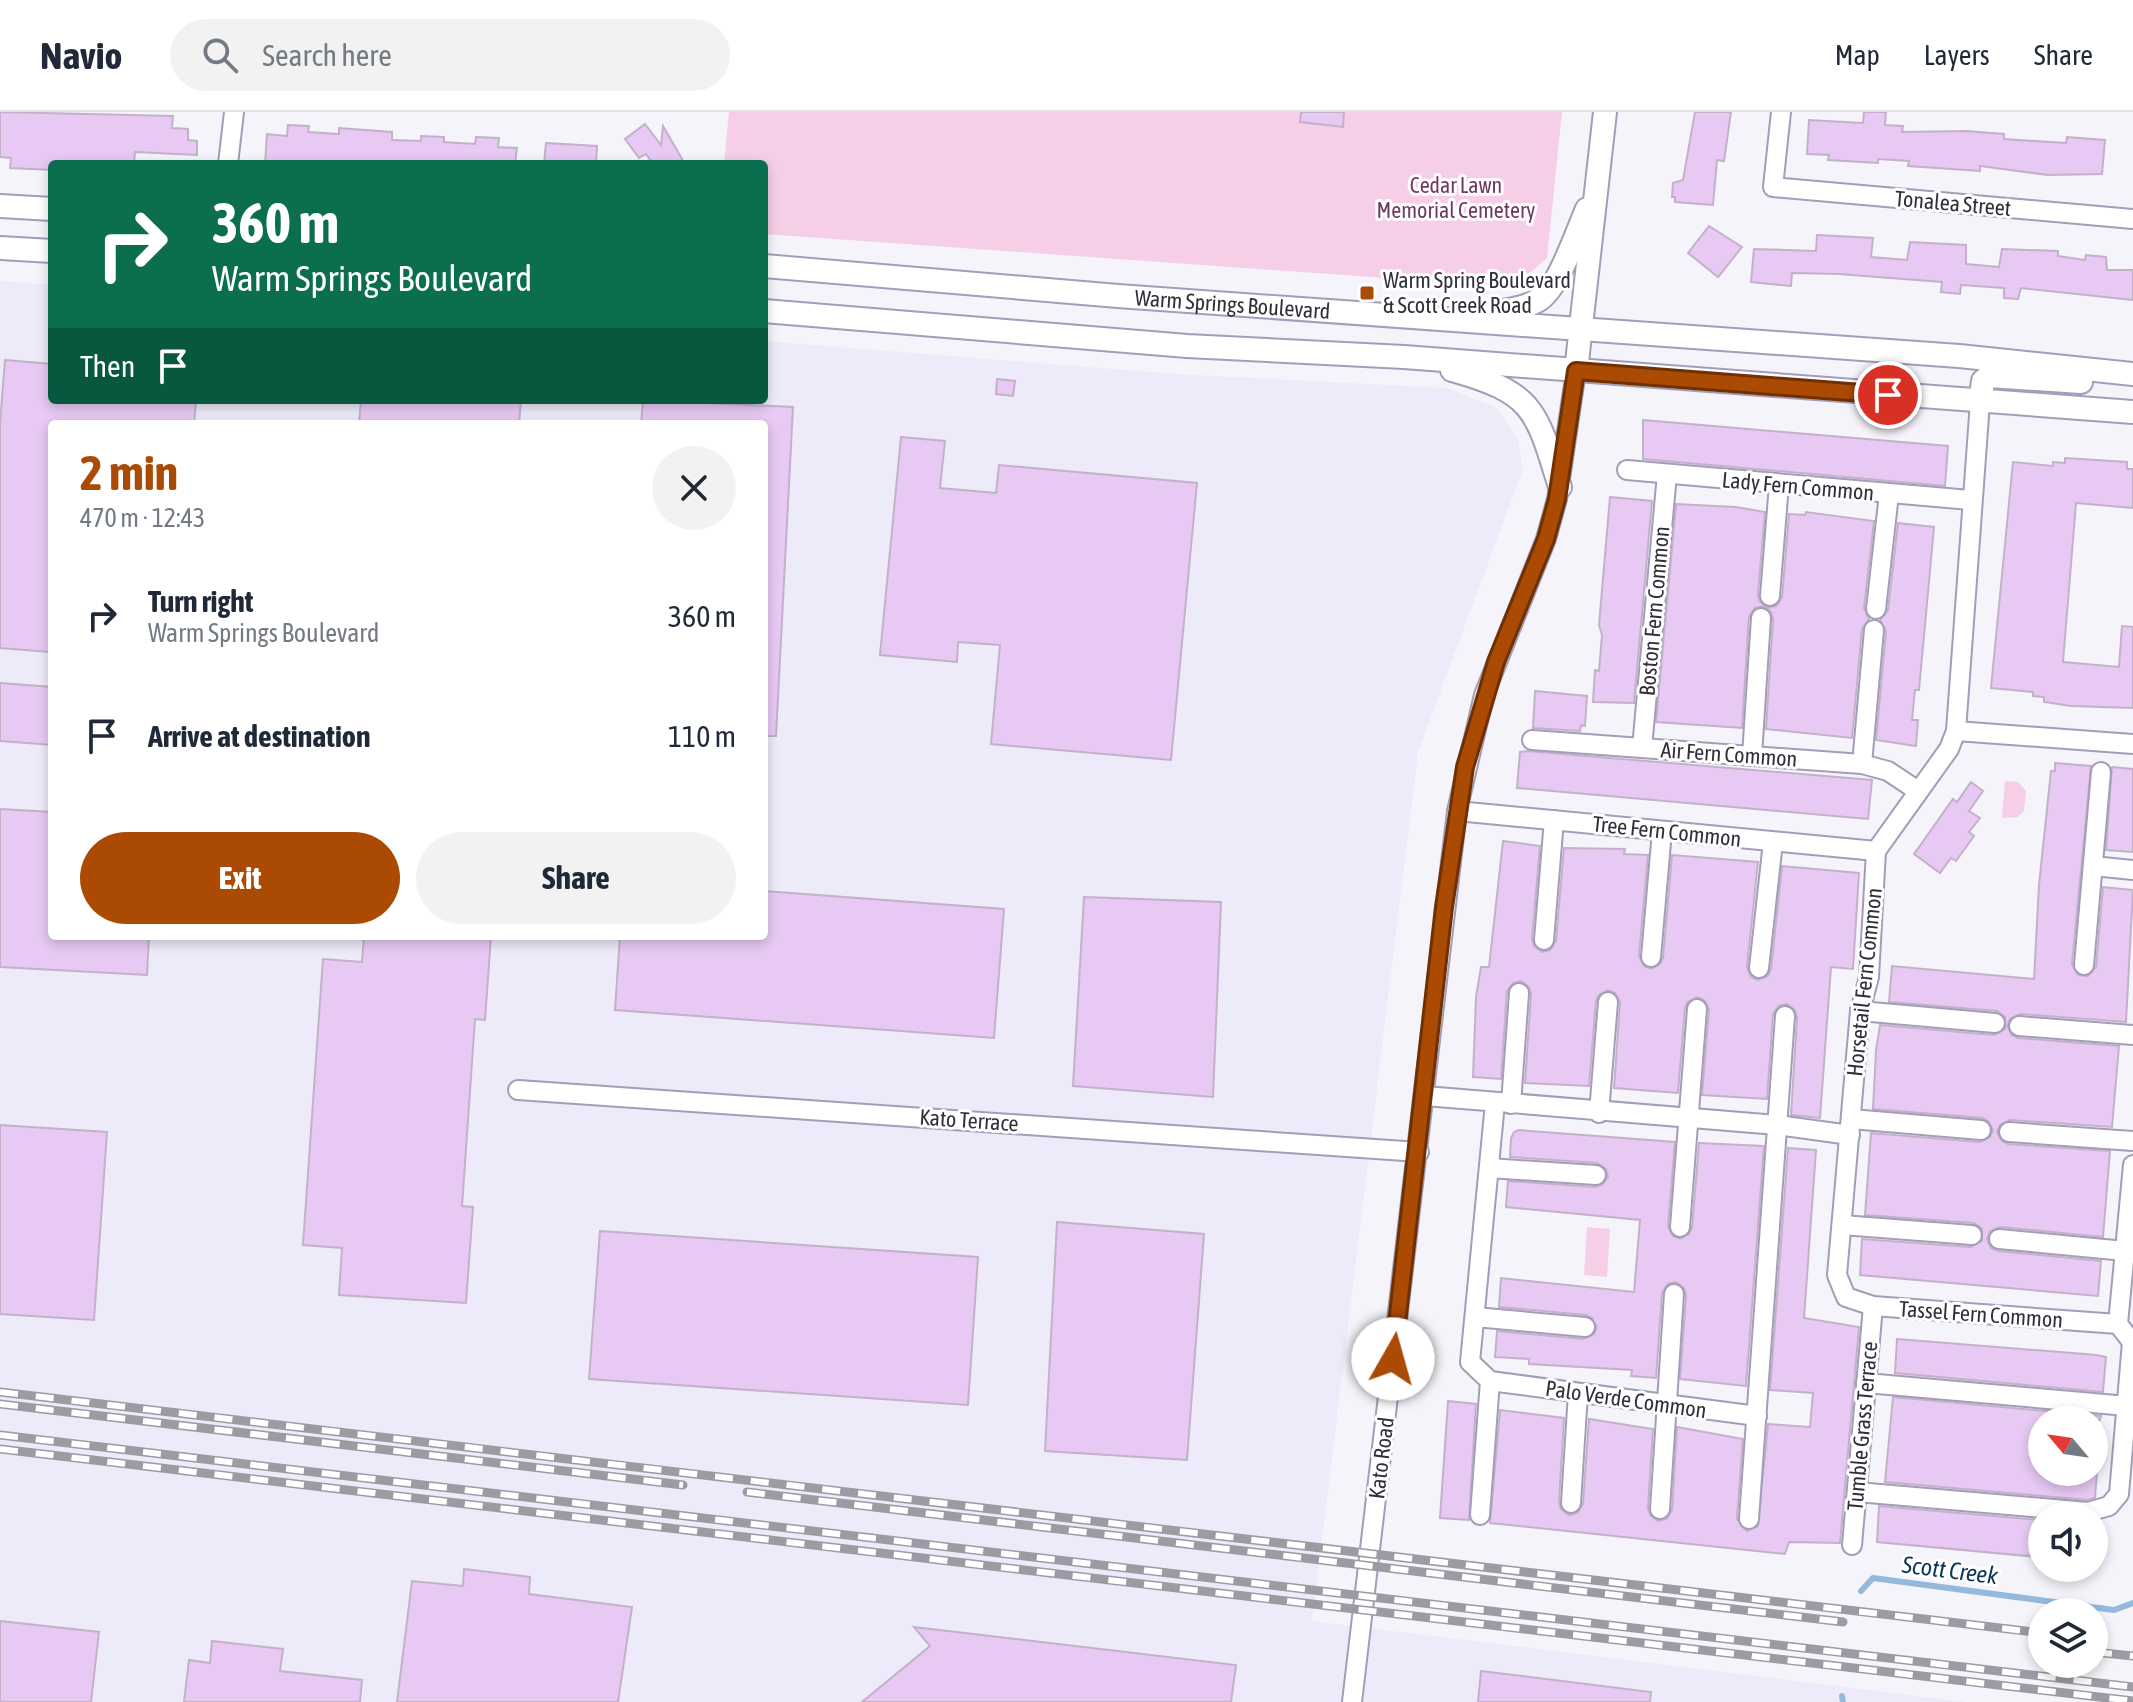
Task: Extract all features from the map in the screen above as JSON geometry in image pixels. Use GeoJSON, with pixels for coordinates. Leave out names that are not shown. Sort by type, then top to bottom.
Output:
{"type":"FeatureCollection","features":[{"type":"Feature","properties":{"kind":"main road"},"geometry":{"type":"LineString","coordinates":[[1576,371],[1605,112]]}},
{"type":"Feature","properties":{"kind":"main road"},"geometry":{"type":"LineString","coordinates":[[1455,319],[1524,307],[1542,298],[1558,272],[1596,190]]}},
{"type":"Feature","properties":{"kind":"main road"},"geometry":{"type":"LineString","coordinates":[[0,206],[48,209]]}},
{"type":"Feature","properties":{"kind":"main road"},"geometry":{"type":"LineString","coordinates":[[0,248],[48,251]]}},
{"type":"Feature","properties":{"kind":"main road","name":"Warm Springs Boulevard"},"geometry":{"type":"LineString","coordinates":[[768,266],[1829,349],[1959,356],[2133,375]]}},
{"type":"Feature","properties":{"kind":"main road","name":"Warm Springs Boulevard"},"geometry":{"type":"LineString","coordinates":[[768,311],[1187,346],[1404,357],[2133,412]]}},
{"type":"Feature","properties":{"kind":"main road"},"geometry":{"type":"LineString","coordinates":[[1404,357],[1498,383],[1530,406],[1541,425],[1560,487]]}},
{"type":"Feature","properties":{"kind":"main road"},"geometry":{"type":"LineString","coordinates":[[1980,402],[1983,381],[1989,376],[2108,384],[2133,375]]}},
{"type":"Feature","properties":{"kind":"street"},"geometry":{"type":"LineString","coordinates":[[228,160],[234,112]]}},
{"type":"Feature","properties":{"kind":"street","name":"Tonalea Street"},"geometry":{"type":"LineString","coordinates":[[1781,112],[1773,187],[2133,219]]}},
{"type":"Feature","properties":{"kind":"street","name":"Kato Road"},"geometry":{"type":"LineString","coordinates":[[1352,1702],[1457,811],[1484,695],[1546,539],[1560,487],[1576,371]]}},
{"type":"Feature","properties":{"kind":"street"},"geometry":{"type":"LineString","coordinates":[[1876,851],[1949,749],[1956,731],[1970,500],[1980,402]]}},
{"type":"Feature","properties":{"kind":"street","name":"Lady Fern Common"},"geometry":{"type":"LineString","coordinates":[[1627,470],[1970,500]]}},
{"type":"Feature","properties":{"kind":"street","name":"Boston Fern Common"},"geometry":{"type":"LineString","coordinates":[[1642,748],[1667,474]]}},
{"type":"Feature","properties":{"kind":"street"},"geometry":{"type":"LineString","coordinates":[[1770,596],[1779,484]]}},
{"type":"Feature","properties":{"kind":"street"},"geometry":{"type":"LineString","coordinates":[[1876,609],[1889,494]]}},
{"type":"Feature","properties":{"kind":"street"},"geometry":{"type":"LineString","coordinates":[[1752,756],[1761,618]]}},
{"type":"Feature","properties":{"kind":"street"},"geometry":{"type":"LineString","coordinates":[[1862,764],[1874,630]]}},
{"type":"Feature","properties":{"kind":"street"},"geometry":{"type":"LineString","coordinates":[[1956,731],[2133,744]]}},
{"type":"Feature","properties":{"kind":"street","name":"Air Fern Common"},"geometry":{"type":"LineString","coordinates":[[1532,740],[1862,764],[1888,771],[1918,791]]}},
{"type":"Feature","properties":{"kind":"street"},"geometry":{"type":"LineString","coordinates":[[2084,965],[2101,772]]}},
{"type":"Feature","properties":{"kind":"street","name":"Tree Fern Common"},"geometry":{"type":"LineString","coordinates":[[1457,811],[1876,851]]}},
{"type":"Feature","properties":{"kind":"street"},"geometry":{"type":"LineString","coordinates":[[1544,940],[1554,820]]}},
{"type":"Feature","properties":{"kind":"street"},"geometry":{"type":"LineString","coordinates":[[1651,957],[1662,831]]}},
{"type":"Feature","properties":{"kind":"street"},"geometry":{"type":"LineString","coordinates":[[1759,968],[1773,842]]}},
{"type":"Feature","properties":{"kind":"street","name":"Horsetail Fern Common"},"geometry":{"type":"LineString","coordinates":[[1846,1297],[1837,1275],[1860,1011],[1869,977],[1876,851]]}},
{"type":"Feature","properties":{"kind":"street"},"geometry":{"type":"LineString","coordinates":[[2093,866],[2133,870]]}},
{"type":"Feature","properties":{"kind":"street"},"geometry":{"type":"LineString","coordinates":[[1480,1515],[1490,1381],[1470,1362],[1489,1168],[1503,1104],[1519,993]]}},
{"type":"Feature","properties":{"kind":"street"},"geometry":{"type":"LineString","coordinates":[[1599,1113],[1608,1002]]}},
{"type":"Feature","properties":{"kind":"street"},"geometry":{"type":"LineString","coordinates":[[1680,1227],[1697,1009]]}},
{"type":"Feature","properties":{"kind":"street"},"geometry":{"type":"LineString","coordinates":[[1860,1011],[1995,1023]]}},
{"type":"Feature","properties":{"kind":"street"},"geometry":{"type":"LineString","coordinates":[[1749,1519],[1785,1016]]}},
{"type":"Feature","properties":{"kind":"street"},"geometry":{"type":"LineString","coordinates":[[2019,1026],[2133,1035]]}},
{"type":"Feature","properties":{"kind":"street","name":"Kato Terrace"},"geometry":{"type":"LineString","coordinates":[[518,1090],[1419,1152]]}},
{"type":"Feature","properties":{"kind":"street"},"geometry":{"type":"LineString","coordinates":[[1425,1096],[1688,1120],[1981,1130]]}},
{"type":"Feature","properties":{"kind":"street"},"geometry":{"type":"LineString","coordinates":[[2009,1132],[2133,1141]]}},
{"type":"Feature","properties":{"kind":"street"},"geometry":{"type":"LineString","coordinates":[[1857,1492],[2088,1512],[2109,1506],[2119,1494],[2132,1342],[2118,1324],[2133,1165]]}},
{"type":"Feature","properties":{"kind":"street"},"geometry":{"type":"LineString","coordinates":[[1489,1168],[1596,1175]]}},
{"type":"Feature","properties":{"kind":"street"},"geometry":{"type":"LineString","coordinates":[[1842,1225],[1972,1235]]}},
{"type":"Feature","properties":{"kind":"street"},"geometry":{"type":"LineString","coordinates":[[1999,1239],[2125,1251]]}},
{"type":"Feature","properties":{"kind":"street"},"geometry":{"type":"LineString","coordinates":[[1660,1509],[1674,1294]]}},
{"type":"Feature","properties":{"kind":"street","name":"Tassel Fern Common"},"geometry":{"type":"LineString","coordinates":[[1846,1297],[1873,1306],[2118,1324]]}},
{"type":"Feature","properties":{"kind":"street","name":"Tumble Grass Terrace"},"geometry":{"type":"LineString","coordinates":[[1852,1545],[1873,1306]]}},
{"type":"Feature","properties":{"kind":"street"},"geometry":{"type":"LineString","coordinates":[[1475,1317],[1585,1327]]}},
{"type":"Feature","properties":{"kind":"street","name":"Palo Verde Common"},"geometry":{"type":"LineString","coordinates":[[1490,1381],[1757,1416]]}},
{"type":"Feature","properties":{"kind":"street"},"geometry":{"type":"LineString","coordinates":[[1866,1383],[2127,1406]]}},
{"type":"Feature","properties":{"kind":"street"},"geometry":{"type":"LineString","coordinates":[[1571,1503],[1578,1393]]}},
{"type":"Feature","properties":{"kind":"shaded area"},"geometry":{"type":"Polygon","coordinates":[[[0,281],[48,285],[48,404],[768,404],[768,341],[1175,374],[1447,388],[1497,408],[1518,440],[1523,469],[1418,752],[1312,1621],[1966,1702],[0,1702],[0,281]]]}},
{"type":"Feature","properties":{"kind":"green space","name":"Cedar Lawn Memorial Cemetery"},"geometry":{"type":"Polygon","coordinates":[[[729,112],[1562,112],[1547,258],[1514,287],[768,234],[768,160],[724,160],[729,112]]]}},
{"type":"Feature","properties":{"kind":"green space"},"geometry":{"type":"Polygon","coordinates":[[[2005,781],[2018,782],[2026,791],[2024,811],[2018,817],[2002,818],[2005,781]]]}},
{"type":"Feature","properties":{"kind":"green space"},"geometry":{"type":"Polygon","coordinates":[[[1587,1227],[1610,1229],[1607,1277],[1584,1275],[1587,1227]]]}},
{"type":"Feature","properties":{"kind":"building"},"geometry":{"type":"Polygon","coordinates":[[[0,112],[173,116],[172,128],[188,129],[188,140],[197,141],[197,155],[135,152],[134,160],[48,160],[48,170],[10,168],[11,158],[0,157],[0,112]]]}},
{"type":"Feature","properties":{"kind":"building"},"geometry":{"type":"Polygon","coordinates":[[[1301,112],[1344,112],[1343,127],[1300,122],[1301,112]]]}},
{"type":"Feature","properties":{"kind":"building"},"geometry":{"type":"Polygon","coordinates":[[[1695,112],[1731,112],[1724,161],[1717,160],[1713,205],[1675,202],[1675,197],[1672,197],[1673,183],[1683,180],[1695,112]]]}},
{"type":"Feature","properties":{"kind":"building"},"geometry":{"type":"Polygon","coordinates":[[[1864,112],[1886,112],[1885,125],[1903,126],[1902,132],[1966,131],[2004,134],[2004,139],[2066,143],[2067,137],[2105,140],[2102,174],[2048,175],[1980,166],[1980,171],[1908,166],[1909,161],[1828,160],[1829,155],[1807,154],[1809,120],[1863,123],[1864,112]]]}},
{"type":"Feature","properties":{"kind":"building"},"geometry":{"type":"Polygon","coordinates":[[[645,124],[661,145],[663,126],[683,160],[650,160],[646,154],[639,158],[625,139],[645,124]]]}},
{"type":"Feature","properties":{"kind":"building"},"geometry":{"type":"Polygon","coordinates":[[[288,125],[309,126],[308,132],[339,134],[339,128],[392,132],[392,140],[421,141],[421,136],[444,137],[444,142],[475,144],[476,137],[499,138],[498,147],[517,148],[516,160],[265,160],[267,134],[287,136],[288,125]]]}},
{"type":"Feature","properties":{"kind":"building"},"geometry":{"type":"Polygon","coordinates":[[[546,143],[597,146],[596,160],[544,160],[546,143]]]}},
{"type":"Feature","properties":{"kind":"building"},"geometry":{"type":"Polygon","coordinates":[[[1709,226],[1742,247],[1718,277],[1688,253],[1709,226]]]}},
{"type":"Feature","properties":{"kind":"building"},"geometry":{"type":"Polygon","coordinates":[[[1817,235],[1873,238],[1871,257],[1907,260],[1910,242],[1966,245],[1966,264],[1999,267],[2002,249],[2058,251],[2058,256],[2085,260],[2086,255],[2106,257],[2107,270],[2133,270],[2133,300],[2021,288],[2018,299],[2004,298],[2004,288],[1961,285],[1960,294],[1941,292],[1942,282],[1838,274],[1792,273],[1791,286],[1751,282],[1754,249],[1816,251],[1817,235]]]}},
{"type":"Feature","properties":{"kind":"building"},"geometry":{"type":"Polygon","coordinates":[[[5,360],[48,364],[48,404],[196,404],[194,420],[48,420],[48,652],[0,648],[0,424],[5,360]]]}},
{"type":"Feature","properties":{"kind":"building"},"geometry":{"type":"Polygon","coordinates":[[[997,379],[1015,381],[1013,396],[996,394],[997,379]]]}},
{"type":"Feature","properties":{"kind":"building"},"geometry":{"type":"Polygon","coordinates":[[[361,404],[521,404],[519,420],[359,420],[361,404]]]}},
{"type":"Feature","properties":{"kind":"building"},"geometry":{"type":"Polygon","coordinates":[[[643,404],[793,407],[776,736],[768,736],[768,420],[641,420],[643,404]]]}},
{"type":"Feature","properties":{"kind":"building"},"geometry":{"type":"Polygon","coordinates":[[[1643,420],[1948,446],[1945,486],[1643,459],[1643,420]]]}},
{"type":"Feature","properties":{"kind":"building"},"geometry":{"type":"Polygon","coordinates":[[[901,437],[945,441],[940,488],[996,493],[999,465],[1197,483],[1171,760],[991,744],[1000,645],[958,642],[957,662],[880,655],[901,437]]]}},
{"type":"Feature","properties":{"kind":"building"},"geometry":{"type":"Polygon","coordinates":[[[2065,458],[2127,462],[2127,469],[2133,469],[2133,508],[2076,503],[2063,662],[2119,667],[2122,626],[2133,627],[2133,708],[2071,706],[2044,702],[2044,697],[2033,696],[2033,692],[1991,688],[2013,462],[2053,466],[2053,462],[2065,463],[2065,458]]]}},
{"type":"Feature","properties":{"kind":"building"},"geometry":{"type":"Polygon","coordinates":[[[1610,497],[1652,501],[1634,703],[1593,702],[1602,635],[1599,625],[1610,497]]]}},
{"type":"Feature","properties":{"kind":"building"},"geometry":{"type":"Polygon","coordinates":[[[1676,504],[1765,512],[1758,595],[1760,602],[1768,608],[1776,606],[1782,598],[1789,514],[1805,515],[1806,512],[1874,521],[1864,608],[1869,619],[1862,629],[1852,738],[1766,729],[1773,619],[1771,612],[1763,606],[1755,608],[1749,617],[1742,728],[1656,722],[1676,504]]]}},
{"type":"Feature","properties":{"kind":"building"},"geometry":{"type":"Polygon","coordinates":[[[1898,523],[1934,527],[1919,690],[1915,690],[1912,720],[1918,720],[1916,746],[1876,740],[1886,631],[1880,620],[1888,610],[1898,523]]]}},
{"type":"Feature","properties":{"kind":"building"},"geometry":{"type":"Polygon","coordinates":[[[0,683],[48,687],[48,745],[0,741],[0,683]]]}},
{"type":"Feature","properties":{"kind":"building"},"geometry":{"type":"Polygon","coordinates":[[[1535,691],[1587,696],[1585,726],[1581,725],[1580,731],[1533,728],[1535,691]]]}},
{"type":"Feature","properties":{"kind":"building"},"geometry":{"type":"Polygon","coordinates":[[[1520,752],[1872,780],[1868,819],[1517,788],[1520,752]]]}},
{"type":"Feature","properties":{"kind":"building"},"geometry":{"type":"Polygon","coordinates":[[[2055,763],[2091,766],[2072,964],[2078,975],[2088,976],[2096,967],[2103,887],[2133,890],[2126,1022],[2020,1014],[2010,1019],[2007,1026],[2018,1038],[2119,1046],[2112,1127],[2010,1120],[2000,1125],[1997,1132],[2008,1144],[2110,1151],[2103,1237],[2000,1227],[1990,1231],[1987,1239],[1991,1248],[1998,1251],[2101,1261],[2098,1296],[1860,1275],[1862,1239],[1971,1247],[1982,1241],[1982,1229],[1974,1223],[1865,1215],[1871,1133],[1980,1142],[1990,1137],[1993,1130],[1982,1118],[1873,1109],[1876,1050],[1880,1025],[1994,1035],[2005,1029],[2005,1017],[1997,1011],[1889,1002],[1892,966],[2034,979],[2039,885],[2051,771],[2055,771],[2055,763]]]}},
{"type":"Feature","properties":{"kind":"building"},"geometry":{"type":"Polygon","coordinates":[[[2112,767],[2133,769],[2133,852],[2106,850],[2112,767]]]}},
{"type":"Feature","properties":{"kind":"building"},"geometry":{"type":"Polygon","coordinates":[[[1971,782],[1983,791],[1969,811],[1980,818],[1969,832],[1974,836],[1956,861],[1951,858],[1940,873],[1914,854],[1953,799],[1957,802],[1971,782]]]}},
{"type":"Feature","properties":{"kind":"building"},"geometry":{"type":"Polygon","coordinates":[[[0,809],[48,812],[48,940],[149,940],[147,975],[0,967],[0,809]]]}},
{"type":"Feature","properties":{"kind":"building"},"geometry":{"type":"Polygon","coordinates":[[[1503,841],[1540,846],[1532,939],[1534,946],[1542,952],[1550,950],[1556,941],[1564,848],[1625,849],[1624,854],[1648,855],[1639,956],[1644,966],[1651,969],[1663,958],[1672,855],[1758,862],[1747,967],[1751,977],[1758,980],[1768,976],[1771,969],[1782,866],[1859,873],[1853,969],[1831,967],[1820,1118],[1791,1115],[1797,1017],[1795,1010],[1787,1004],[1779,1006],[1773,1014],[1767,1099],[1702,1095],[1709,1009],[1704,1000],[1697,997],[1685,1008],[1678,1093],[1614,1088],[1620,1002],[1615,993],[1608,990],[1596,1001],[1589,1086],[1525,1083],[1531,994],[1529,987],[1521,981],[1513,983],[1507,991],[1501,1079],[1473,1077],[1476,997],[1481,967],[1489,967],[1503,841]]]}},
{"type":"Feature","properties":{"kind":"building"},"geometry":{"type":"Polygon","coordinates":[[[768,891],[1004,909],[994,1038],[615,1010],[620,940],[768,940],[768,891]]]}},
{"type":"Feature","properties":{"kind":"building"},"geometry":{"type":"Polygon","coordinates":[[[1084,897],[1221,902],[1213,1097],[1073,1086],[1084,897]]]}},
{"type":"Feature","properties":{"kind":"building"},"geometry":{"type":"Polygon","coordinates":[[[364,940],[491,940],[485,1020],[475,1019],[462,1206],[473,1207],[466,1303],[339,1295],[342,1248],[303,1245],[323,959],[362,962],[364,940]]]}},
{"type":"Feature","properties":{"kind":"building"},"geometry":{"type":"Polygon","coordinates":[[[0,1125],[107,1132],[94,1320],[0,1314],[0,1125]]]}},
{"type":"Feature","properties":{"kind":"building"},"geometry":{"type":"Polygon","coordinates":[[[1519,1130],[1675,1142],[1668,1227],[1673,1236],[1680,1239],[1692,1228],[1699,1143],[1764,1146],[1746,1386],[1680,1379],[1686,1295],[1684,1288],[1676,1282],[1668,1284],[1662,1293],[1656,1378],[1631,1376],[1632,1370],[1529,1364],[1529,1359],[1495,1357],[1497,1331],[1584,1339],[1594,1334],[1597,1327],[1586,1315],[1499,1307],[1501,1278],[1634,1292],[1640,1220],[1506,1207],[1508,1181],[1595,1187],[1602,1185],[1608,1177],[1606,1169],[1597,1163],[1510,1157],[1511,1138],[1519,1130]]]}},
{"type":"Feature","properties":{"kind":"building"},"geometry":{"type":"Polygon","coordinates":[[[1788,1148],[1816,1150],[1804,1318],[1859,1327],[1840,1543],[1789,1542],[1785,1554],[1490,1523],[1500,1410],[1564,1418],[1559,1502],[1561,1509],[1569,1515],[1577,1513],[1583,1504],[1589,1419],[1653,1429],[1648,1508],[1650,1515],[1658,1521],[1666,1519],[1672,1510],[1677,1427],[1743,1439],[1737,1519],[1747,1531],[1758,1526],[1768,1424],[1810,1427],[1813,1393],[1770,1390],[1788,1148]]]}},
{"type":"Feature","properties":{"kind":"building"},"geometry":{"type":"Polygon","coordinates":[[[1057,1222],[1204,1234],[1187,1460],[1045,1451],[1057,1222]]]}},
{"type":"Feature","properties":{"kind":"building"},"geometry":{"type":"Polygon","coordinates":[[[600,1231],[978,1257],[968,1405],[589,1379],[600,1231]]]}},
{"type":"Feature","properties":{"kind":"building"},"geometry":{"type":"Polygon","coordinates":[[[1897,1339],[2106,1357],[2103,1392],[1895,1373],[1897,1339]]]}},
{"type":"Feature","properties":{"kind":"building"},"geometry":{"type":"Polygon","coordinates":[[[1893,1397],[2028,1409],[2028,1486],[2096,1486],[2095,1498],[2087,1500],[1885,1482],[1893,1397]]]}},
{"type":"Feature","properties":{"kind":"building"},"geometry":{"type":"Polygon","coordinates":[[[1448,1401],[1476,1404],[1469,1520],[1440,1518],[1448,1401]]]}},
{"type":"Feature","properties":{"kind":"building"},"geometry":{"type":"Polygon","coordinates":[[[1879,1506],[2028,1519],[2028,1556],[1877,1542],[1879,1506]]]}},
{"type":"Feature","properties":{"kind":"building"},"geometry":{"type":"Polygon","coordinates":[[[464,1569],[530,1577],[529,1594],[632,1607],[618,1702],[397,1702],[412,1581],[463,1586],[464,1569]]]}},
{"type":"Feature","properties":{"kind":"building"},"geometry":{"type":"Polygon","coordinates":[[[0,1621],[99,1632],[91,1702],[0,1702],[0,1621]]]}},
{"type":"Feature","properties":{"kind":"building"},"geometry":{"type":"Polygon","coordinates":[[[914,1627],[1236,1665],[1231,1702],[862,1702],[930,1646],[914,1627]]]}},
{"type":"Feature","properties":{"kind":"building"},"geometry":{"type":"Polygon","coordinates":[[[212,1641],[283,1649],[280,1671],[362,1680],[360,1702],[184,1702],[189,1660],[210,1663],[212,1641]]]}},
{"type":"Feature","properties":{"kind":"building"},"geometry":{"type":"Polygon","coordinates":[[[1481,1671],[1651,1692],[1650,1702],[1478,1702],[1481,1671]]]}},
{"type":"Feature","properties":{"kind":"waterway","name":"Scott Creek"},"geometry":{"type":"LineString","coordinates":[[1861,1591],[1873,1578],[2114,1610],[2133,1603]]}},
{"type":"Feature","properties":{"kind":"waterway","name":"Scott Creek"},"geometry":{"type":"LineString","coordinates":[[1842,1696],[1843,1702]]}},
{"type":"Feature","properties":{"kind":"railway"},"geometry":{"type":"LineString","coordinates":[[0,1392],[2028,1631]]}},
{"type":"Feature","properties":{"kind":"railway"},"geometry":{"type":"LineString","coordinates":[[0,1404],[683,1485]]}},
{"type":"Feature","properties":{"kind":"railway"},"geometry":{"type":"LineString","coordinates":[[0,1435],[2133,1687]]}},
{"type":"Feature","properties":{"kind":"railway"},"geometry":{"type":"LineString","coordinates":[[0,1449],[2133,1701]]}},
{"type":"Feature","properties":{"kind":"railway"},"geometry":{"type":"LineString","coordinates":[[747,1492],[1843,1622]]}},
{"type":"Feature","properties":{"kind":"railway"},"geometry":{"type":"LineString","coordinates":[[2108,1653],[2133,1656]]}},
{"type":"Feature","properties":{"kind":"place","name":"Warm Spring Boulevard & Scott Creek Road"},"geometry":{"type":"Point","coordinates":[1367,293]}},
{"type":"Feature","properties":{"kind":"route"},"geometry":{"type":"LineString","coordinates":[[1393,1359],[1444,907],[1465,767],[1475,723],[1496,662],[1546,539],[1569,440],[1576,371],[1888,395]]}}]}
